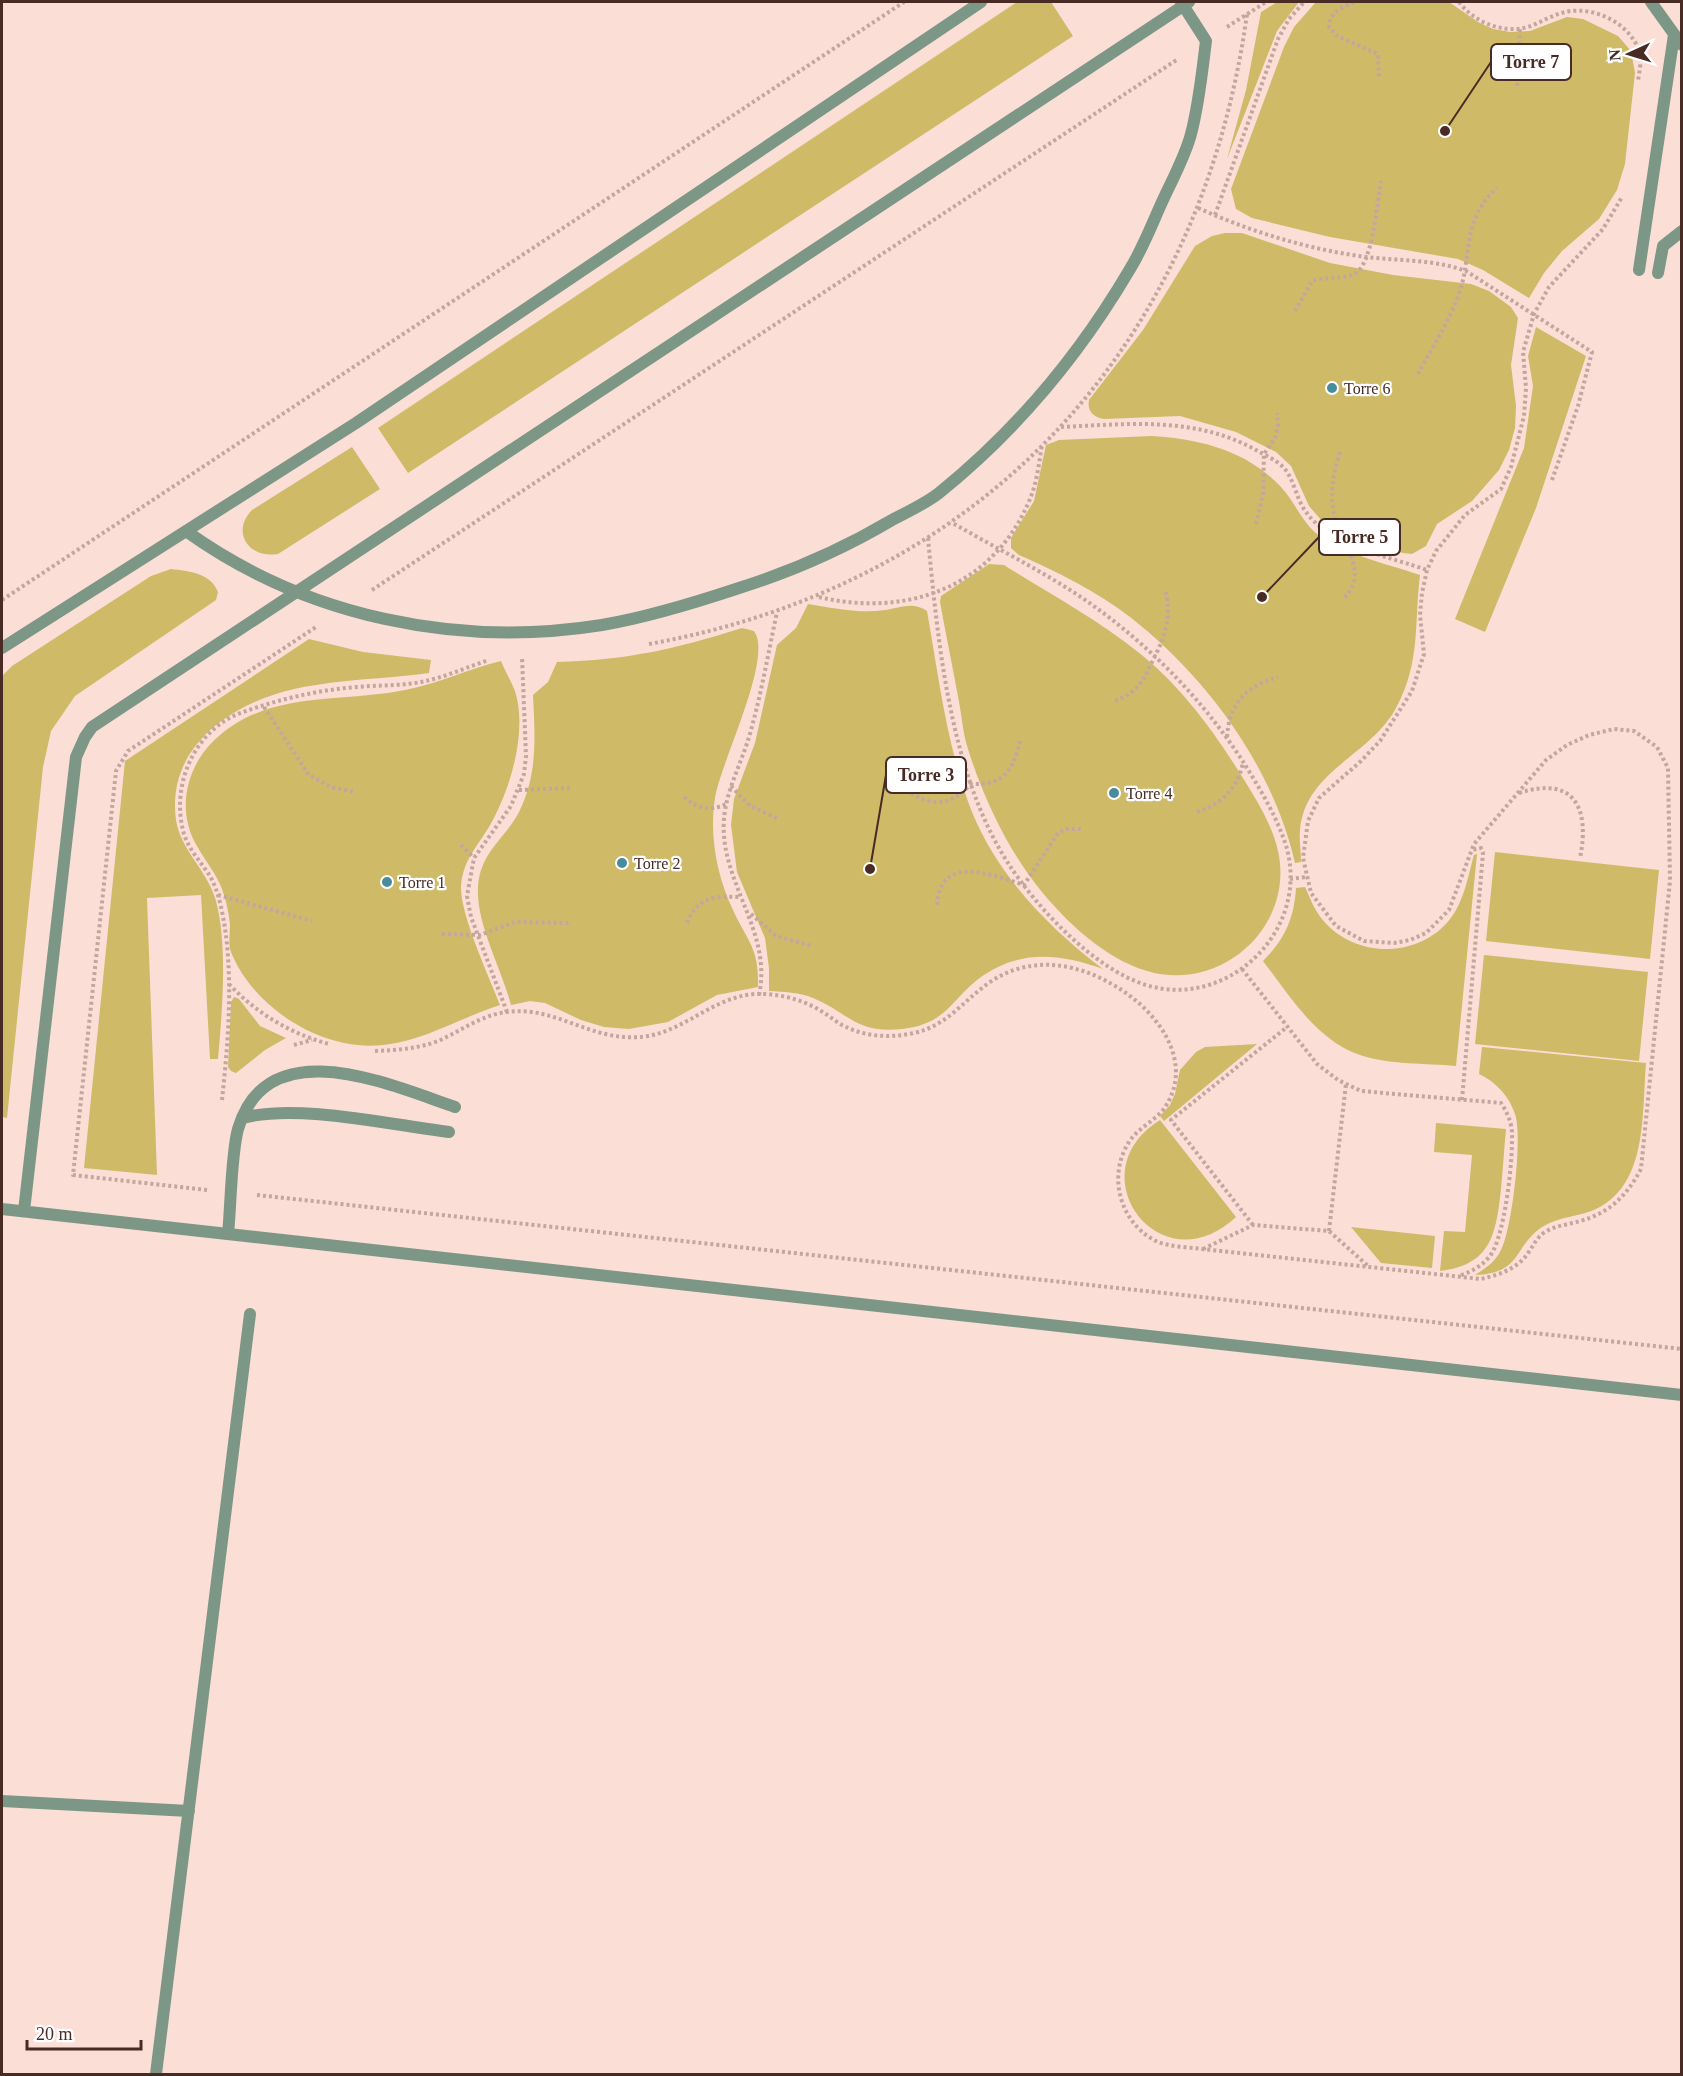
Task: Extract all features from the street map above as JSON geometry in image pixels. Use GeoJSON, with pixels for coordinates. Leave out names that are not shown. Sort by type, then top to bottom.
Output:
{"type":"FeatureCollection","features":[{"type":"Feature","properties":{"kind":"street"},"geometry":{"type":"LineString","coordinates":[[2,648],[356,423],[981,2]]}},
{"type":"Feature","properties":{"kind":"street"},"geometry":{"type":"LineString","coordinates":[[1639,270],[1678,40],[1651,2]]}},
{"type":"Feature","properties":{"kind":"street"},"geometry":{"type":"LineString","coordinates":[[24,1211],[76,757],[85,737],[103,718],[292,592],[1184,3],[1206,41],[1191,136],[1132,267],[1083,343],[1021,418],[937,495],[843,549],[780,575],[672,610],[603,624],[556,630],[503,632],[410,622],[343,609],[292,592],[219,555],[186,531]]}},
{"type":"Feature","properties":{"kind":"street"},"geometry":{"type":"LineString","coordinates":[[1658,273],[1663,246],[1682,231]]}},
{"type":"Feature","properties":{"kind":"street"},"geometry":{"type":"LineString","coordinates":[[228,1234],[238,1130],[256,1097],[275,1080],[291,1073],[320,1071],[375,1079],[455,1107]]}},
{"type":"Feature","properties":{"kind":"street"},"geometry":{"type":"LineString","coordinates":[[243,1118],[258,1114],[317,1115],[449,1132]]}},
{"type":"Feature","properties":{"kind":"street"},"geometry":{"type":"LineString","coordinates":[[2,1209],[1682,1395]]}},
{"type":"Feature","properties":{"kind":"street"},"geometry":{"type":"LineString","coordinates":[[156,2074],[250,1314]]}},
{"type":"Feature","properties":{"kind":"street"},"geometry":{"type":"LineString","coordinates":[[2,1801],[189,1811]]}},
{"type":"Feature","properties":{"kind":"path"},"geometry":{"type":"LineString","coordinates":[[2,600],[904,2]]}},
{"type":"Feature","properties":{"kind":"path"},"geometry":{"type":"LineString","coordinates":[[1266,2],[128,751],[116,771],[73,1175],[1682,1349]]}},
{"type":"Feature","properties":{"kind":"path"},"geometry":{"type":"LineString","coordinates":[[1215,216],[1278,39],[1289,19],[1304,2]]}},
{"type":"Feature","properties":{"kind":"path"},"geometry":{"type":"LineString","coordinates":[[1354,2],[1334,13],[1329,20],[1329,27],[1337,36],[1378,54],[1379,78]]}},
{"type":"Feature","properties":{"kind":"path"},"geometry":{"type":"LineString","coordinates":[[1458,2],[1475,18],[1490,25],[1520,28],[1571,11],[1586,10],[1613,20],[1625,30],[1640,55],[1638,90]]}},
{"type":"Feature","properties":{"kind":"path"},"geometry":{"type":"LineString","coordinates":[[638,646],[700,635],[777,612],[819,597],[875,570],[928,538],[980,501],[1042,445],[1112,364],[1148,311],[1178,255],[1198,208],[1223,136],[1247,14]]}},
{"type":"Feature","properties":{"kind":"path"},"geometry":{"type":"LineString","coordinates":[[1517,86],[1520,28]]}},
{"type":"Feature","properties":{"kind":"path"},"geometry":{"type":"LineString","coordinates":[[1295,311],[1312,281],[1356,273],[1368,257],[1381,181]]}},
{"type":"Feature","properties":{"kind":"path"},"geometry":{"type":"LineString","coordinates":[[1418,374],[1457,299],[1466,271],[1466,250],[1470,229],[1487,198],[1497,188]]}},
{"type":"Feature","properties":{"kind":"path"},"geometry":{"type":"LineString","coordinates":[[373,1052],[407,1050],[436,1041],[487,1016],[507,1012],[544,1013],[600,1034],[632,1038],[669,1030],[688,1022],[710,1007],[732,998],[759,995],[800,1000],[844,1027],[861,1033],[897,1036],[938,1024],[991,982],[1013,971],[1036,965],[1059,964],[1082,968],[1105,979],[1148,1013],[1168,1037],[1176,1063],[1174,1085],[1169,1100],[1161,1113],[1130,1139],[1122,1153],[1118,1186],[1121,1202],[1130,1218],[1142,1232],[1158,1242],[1202,1249],[1481,1279],[1508,1271],[1528,1254],[1540,1235],[1549,1229],[1593,1217],[1614,1205],[1632,1185],[1641,1169],[1670,881],[1668,768],[1657,747],[1634,731],[1614,729],[1589,735],[1567,745],[1546,760],[1520,793],[1488,824],[1471,850],[1449,910],[1426,933],[1394,944],[1364,941],[1336,926],[1320,908],[1306,877],[1303,839],[1315,803],[1380,741],[1398,717],[1421,672],[1424,654],[1420,615],[1427,570],[1449,532],[1465,515],[1501,489],[1511,467],[1524,416],[1526,388],[1523,352],[1534,314],[1549,287],[1603,229],[1625,189]]}},
{"type":"Feature","properties":{"kind":"path"},"geometry":{"type":"LineString","coordinates":[[1198,208],[1287,242],[1368,257],[1445,263],[1466,271],[1592,352],[1578,406],[1552,480]]}},
{"type":"Feature","properties":{"kind":"path"},"geometry":{"type":"LineString","coordinates":[[1256,524],[1263,494],[1264,454],[1275,438],[1278,426],[1277,413]]}},
{"type":"Feature","properties":{"kind":"path"},"geometry":{"type":"LineString","coordinates":[[1059,427],[1183,425],[1240,441],[1284,467],[1306,513],[1321,528],[1342,540],[1427,570]]}},
{"type":"Feature","properties":{"kind":"path"},"geometry":{"type":"LineString","coordinates":[[819,597],[847,604],[876,605],[905,602],[934,594],[960,581],[998,550],[1017,523],[1030,499],[1042,445]]}},
{"type":"Feature","properties":{"kind":"path"},"geometry":{"type":"LineString","coordinates":[[1340,452],[1333,473],[1332,494],[1335,517],[1342,540],[1355,563],[1356,573],[1354,584],[1343,599]]}},
{"type":"Feature","properties":{"kind":"path"},"geometry":{"type":"LineString","coordinates":[[928,538],[934,594],[952,706],[971,784],[986,825],[1024,885],[1055,921],[1078,942],[1125,976],[1146,985],[1168,990],[1191,989],[1212,985],[1242,969],[1268,944],[1281,923],[1288,899],[1290,879],[1287,850],[1278,827],[1227,738],[1200,702],[1130,634],[1088,602],[951,522]]}},
{"type":"Feature","properties":{"kind":"path"},"geometry":{"type":"LineString","coordinates":[[1115,701],[1137,688],[1146,679],[1167,631],[1169,612],[1166,592]]}},
{"type":"Feature","properties":{"kind":"path"},"geometry":{"type":"LineString","coordinates":[[759,995],[762,969],[760,952],[748,912],[728,867],[724,845],[726,804],[757,705],[777,612]]}},
{"type":"Feature","properties":{"kind":"path"},"geometry":{"type":"LineString","coordinates":[[507,1012],[480,935],[471,917],[467,896],[474,858],[483,842],[501,821],[519,790],[526,756],[522,652],[514,652]]}},
{"type":"Feature","properties":{"kind":"path"},"geometry":{"type":"LineString","coordinates":[[221,1112],[229,984],[225,930],[217,895],[210,877],[184,836],[180,816],[183,776],[192,754],[205,737],[223,722],[242,712],[295,696],[326,690],[423,682],[494,658]]}},
{"type":"Feature","properties":{"kind":"path"},"geometry":{"type":"LineString","coordinates":[[1227,738],[1228,721],[1234,705],[1246,691],[1261,682],[1278,677]]}},
{"type":"Feature","properties":{"kind":"path"},"geometry":{"type":"LineString","coordinates":[[264,707],[309,775],[331,787],[354,792]]}},
{"type":"Feature","properties":{"kind":"path"},"geometry":{"type":"LineString","coordinates":[[906,790],[929,803],[942,803],[960,795],[971,784],[986,784],[1004,776],[1012,766],[1020,741]]}},
{"type":"Feature","properties":{"kind":"path"},"geometry":{"type":"LineString","coordinates":[[1197,812],[1224,799],[1234,786],[1243,763]]}},
{"type":"Feature","properties":{"kind":"path"},"geometry":{"type":"LineString","coordinates":[[731,786],[750,806],[779,819]]}},
{"type":"Feature","properties":{"kind":"path"},"geometry":{"type":"LineString","coordinates":[[1520,793],[1539,787],[1551,788],[1564,792],[1574,800],[1584,821],[1585,832],[1580,858]]}},
{"type":"Feature","properties":{"kind":"path"},"geometry":{"type":"LineString","coordinates":[[519,790],[571,788]]}},
{"type":"Feature","properties":{"kind":"path"},"geometry":{"type":"LineString","coordinates":[[684,797],[702,808],[719,808],[726,804]]}},
{"type":"Feature","properties":{"kind":"path"},"geometry":{"type":"LineString","coordinates":[[1024,885],[1058,833],[1066,829],[1081,829]]}},
{"type":"Feature","properties":{"kind":"path"},"geometry":{"type":"LineString","coordinates":[[461,844],[474,858]]}},
{"type":"Feature","properties":{"kind":"path"},"geometry":{"type":"LineString","coordinates":[[1462,1100],[1483,853],[1481,848],[1471,850]]}},
{"type":"Feature","properties":{"kind":"path"},"geometry":{"type":"LineString","coordinates":[[937,905],[941,887],[946,879],[964,871],[1024,885]]}},
{"type":"Feature","properties":{"kind":"path"},"geometry":{"type":"LineString","coordinates":[[1290,879],[1306,877]]}},
{"type":"Feature","properties":{"kind":"path"},"geometry":{"type":"LineString","coordinates":[[217,895],[312,921]]}},
{"type":"Feature","properties":{"kind":"path"},"geometry":{"type":"LineString","coordinates":[[687,923],[692,912],[709,897],[741,897]]}},
{"type":"Feature","properties":{"kind":"path"},"geometry":{"type":"LineString","coordinates":[[748,912],[776,936],[812,946]]}},
{"type":"Feature","properties":{"kind":"path"},"geometry":{"type":"LineString","coordinates":[[441,934],[461,937],[480,935],[515,922],[572,923]]}},
{"type":"Feature","properties":{"kind":"path"},"geometry":{"type":"LineString","coordinates":[[1242,969],[1317,1064],[1346,1084],[1361,1091],[1501,1103],[1507,1113],[1512,1134],[1502,1226],[1498,1242],[1479,1267],[1457,1277]]}},
{"type":"Feature","properties":{"kind":"path"},"geometry":{"type":"LineString","coordinates":[[229,984],[259,1012],[285,1028],[333,1046]]}},
{"type":"Feature","properties":{"kind":"path"},"geometry":{"type":"LineString","coordinates":[[1253,1225],[1171,1120],[1287,1027]]}},
{"type":"Feature","properties":{"kind":"path"},"geometry":{"type":"LineString","coordinates":[[1329,1231],[1346,1084]]}},
{"type":"Feature","properties":{"kind":"path"},"geometry":{"type":"LineString","coordinates":[[1202,1249],[1253,1225],[1329,1231],[1369,1267]]}},
{"type":"Feature","properties":{"kind":"shaded area"},"geometry":{"type":"Polygon","coordinates":[[[1017,2],[1051,2],[1073,36],[408,473],[378,428],[1017,2]]]}},
{"type":"Feature","properties":{"kind":"shaded area"},"geometry":{"type":"Polygon","coordinates":[[[1277,2],[1299,2],[1277,31],[1227,159],[1246,90],[1261,12],[1277,2]]]}},
{"type":"Feature","properties":{"kind":"shaded area"},"geometry":{"type":"Polygon","coordinates":[[[1316,2],[1449,2],[1478,22],[1493,29],[1510,32],[1530,31],[1567,17],[1583,19],[1618,36],[1631,51],[1635,73],[1625,164],[1617,190],[1599,219],[1562,251],[1544,273],[1529,298],[1483,270],[1458,259],[1330,237],[1252,218],[1236,209],[1231,189],[1284,47],[1294,27],[1316,2]]]}},
{"type":"Feature","properties":{"kind":"shaded area"},"geometry":{"type":"Polygon","coordinates":[[[1242,233],[1330,263],[1393,275],[1471,284],[1489,291],[1511,307],[1518,318],[1511,365],[1516,406],[1515,428],[1509,450],[1499,470],[1472,501],[1437,524],[1426,546],[1412,554],[1403,553],[1350,536],[1322,521],[1309,506],[1291,466],[1276,452],[1236,432],[1180,416],[1104,419],[1097,417],[1090,410],[1089,400],[1143,330],[1195,246],[1212,236],[1242,233]]]}},
{"type":"Feature","properties":{"kind":"shaded area"},"geometry":{"type":"Polygon","coordinates":[[[1536,327],[1586,356],[1536,508],[1485,632],[1455,619],[1524,448],[1533,386],[1528,356],[1536,327]]]}},
{"type":"Feature","properties":{"kind":"shaded area"},"geometry":{"type":"Polygon","coordinates":[[[1151,436],[1187,440],[1237,455],[1267,474],[1281,487],[1304,520],[1321,537],[1356,554],[1420,575],[1413,658],[1404,691],[1385,724],[1371,739],[1340,764],[1314,793],[1305,810],[1300,830],[1301,862],[1295,863],[1285,827],[1271,792],[1253,759],[1233,726],[1185,667],[1130,617],[1104,599],[1019,555],[1011,548],[1011,538],[1034,501],[1046,445],[1059,440],[1151,436]]]}},
{"type":"Feature","properties":{"kind":"shaded area"},"geometry":{"type":"Polygon","coordinates":[[[352,447],[380,489],[278,554],[259,552],[246,542],[243,527],[252,510],[352,447]]]}},
{"type":"Feature","properties":{"kind":"shaded area"},"geometry":{"type":"Polygon","coordinates":[[[989,564],[1004,565],[1106,628],[1153,665],[1182,694],[1207,725],[1252,793],[1268,821],[1275,841],[1280,879],[1275,905],[1263,928],[1246,948],[1225,963],[1201,972],[1174,975],[1147,971],[1116,958],[1087,937],[1061,913],[1038,887],[1016,856],[989,803],[968,749],[940,602],[941,596],[989,564]]]}},
{"type":"Feature","properties":{"kind":"shaded area"},"geometry":{"type":"Polygon","coordinates":[[[171,569],[192,572],[205,577],[218,592],[216,600],[75,696],[51,731],[43,767],[7,1118],[2,1117],[2,676],[12,666],[151,576],[171,569]]]}},
{"type":"Feature","properties":{"kind":"shaded area"},"geometry":{"type":"Polygon","coordinates":[[[808,604],[866,611],[917,606],[927,611],[956,763],[972,812],[983,835],[996,858],[1027,899],[1063,936],[1103,969],[1054,957],[1038,957],[1007,963],[977,980],[937,1017],[928,1022],[902,1029],[886,1030],[863,1025],[808,996],[769,991],[765,938],[737,872],[731,825],[734,799],[755,743],[777,645],[796,628],[808,604]]]}},
{"type":"Feature","properties":{"kind":"shaded area"},"geometry":{"type":"Polygon","coordinates":[[[742,628],[754,631],[758,644],[757,663],[744,712],[719,782],[713,812],[713,827],[719,870],[727,897],[752,946],[757,963],[758,987],[717,995],[668,1022],[629,1029],[604,1027],[581,1020],[545,1003],[530,1001],[511,1005],[485,931],[478,901],[478,887],[483,864],[513,822],[525,798],[534,755],[533,695],[548,682],[557,662],[606,659],[651,652],[742,628]]]}},
{"type":"Feature","properties":{"kind":"shaded area"},"geometry":{"type":"Polygon","coordinates":[[[309,639],[363,652],[431,660],[429,673],[313,685],[276,694],[235,712],[217,724],[201,739],[189,756],[180,775],[175,796],[176,820],[183,842],[212,890],[220,919],[223,980],[218,1059],[210,1059],[201,895],[147,898],[157,1175],[84,1168],[125,761],[309,639]]]}},
{"type":"Feature","properties":{"kind":"shaded area"},"geometry":{"type":"Polygon","coordinates":[[[501,661],[515,691],[518,707],[518,743],[515,761],[497,813],[464,870],[461,888],[470,930],[500,1005],[424,1035],[386,1045],[366,1046],[344,1043],[326,1038],[292,1022],[276,1011],[249,984],[231,952],[230,920],[223,893],[217,878],[190,832],[187,817],[188,787],[199,759],[219,736],[240,721],[261,711],[308,701],[405,690],[501,661]]]}},
{"type":"Feature","properties":{"kind":"shaded area"},"geometry":{"type":"Polygon","coordinates":[[[1495,852],[1659,870],[1650,959],[1486,941],[1495,852]]]}},
{"type":"Feature","properties":{"kind":"shaded area"},"geometry":{"type":"Polygon","coordinates":[[[1477,854],[1456,1066],[1383,1061],[1344,1048],[1330,1039],[1305,1016],[1263,961],[1277,945],[1287,928],[1296,888],[1305,887],[1322,919],[1335,932],[1351,942],[1386,949],[1421,942],[1437,932],[1455,912],[1465,888],[1474,855],[1477,854]]]}},
{"type":"Feature","properties":{"kind":"shaded area"},"geometry":{"type":"Polygon","coordinates":[[[1484,955],[1648,972],[1639,1061],[1475,1044],[1484,955]]]}},
{"type":"Feature","properties":{"kind":"shaded area"},"geometry":{"type":"Polygon","coordinates":[[[234,997],[239,999],[260,1026],[286,1038],[265,1050],[236,1073],[228,1067],[231,1002],[234,997]]]}},
{"type":"Feature","properties":{"kind":"shaded area"},"geometry":{"type":"Polygon","coordinates":[[[1257,1044],[1164,1121],[1160,1116],[1170,1105],[1175,1094],[1180,1070],[1196,1052],[1205,1047],[1257,1044]]]}},
{"type":"Feature","properties":{"kind":"shaded area"},"geometry":{"type":"Polygon","coordinates":[[[1482,1047],[1646,1063],[1639,1144],[1626,1182],[1614,1197],[1591,1211],[1549,1223],[1532,1235],[1515,1258],[1502,1270],[1475,1275],[1496,1258],[1505,1239],[1515,1182],[1518,1142],[1515,1114],[1509,1101],[1496,1085],[1479,1074],[1482,1047]]]}},
{"type":"Feature","properties":{"kind":"shaded area"},"geometry":{"type":"Polygon","coordinates":[[[1160,1120],[1236,1217],[1207,1235],[1180,1239],[1156,1231],[1138,1215],[1127,1193],[1125,1168],[1136,1142],[1160,1120]]]}},
{"type":"Feature","properties":{"kind":"shaded area"},"geometry":{"type":"Polygon","coordinates":[[[1436,1123],[1506,1129],[1497,1220],[1488,1244],[1471,1262],[1457,1268],[1440,1271],[1444,1231],[1465,1232],[1472,1155],[1434,1152],[1436,1123]]]}},
{"type":"Feature","properties":{"kind":"shaded area"},"geometry":{"type":"Polygon","coordinates":[[[1351,1227],[1435,1236],[1432,1268],[1381,1263],[1351,1227]]]}},
{"type":"Feature","properties":{"kind":"place","name":"Torre 7"},"geometry":{"type":"Point","coordinates":[1445,131]}},
{"type":"Feature","properties":{"kind":"place","name":"Torre 6"},"geometry":{"type":"Point","coordinates":[1332,388]}},
{"type":"Feature","properties":{"kind":"place","name":"Torre 5"},"geometry":{"type":"Point","coordinates":[1262,597]}},
{"type":"Feature","properties":{"kind":"place","name":"Torre 4"},"geometry":{"type":"Point","coordinates":[1114,793]}},
{"type":"Feature","properties":{"kind":"place","name":"Torre 2"},"geometry":{"type":"Point","coordinates":[622,863]}},
{"type":"Feature","properties":{"kind":"place","name":"Torre 3"},"geometry":{"type":"Point","coordinates":[870,869]}},
{"type":"Feature","properties":{"kind":"place","name":"Torre 1"},"geometry":{"type":"Point","coordinates":[387,882]}}]}
